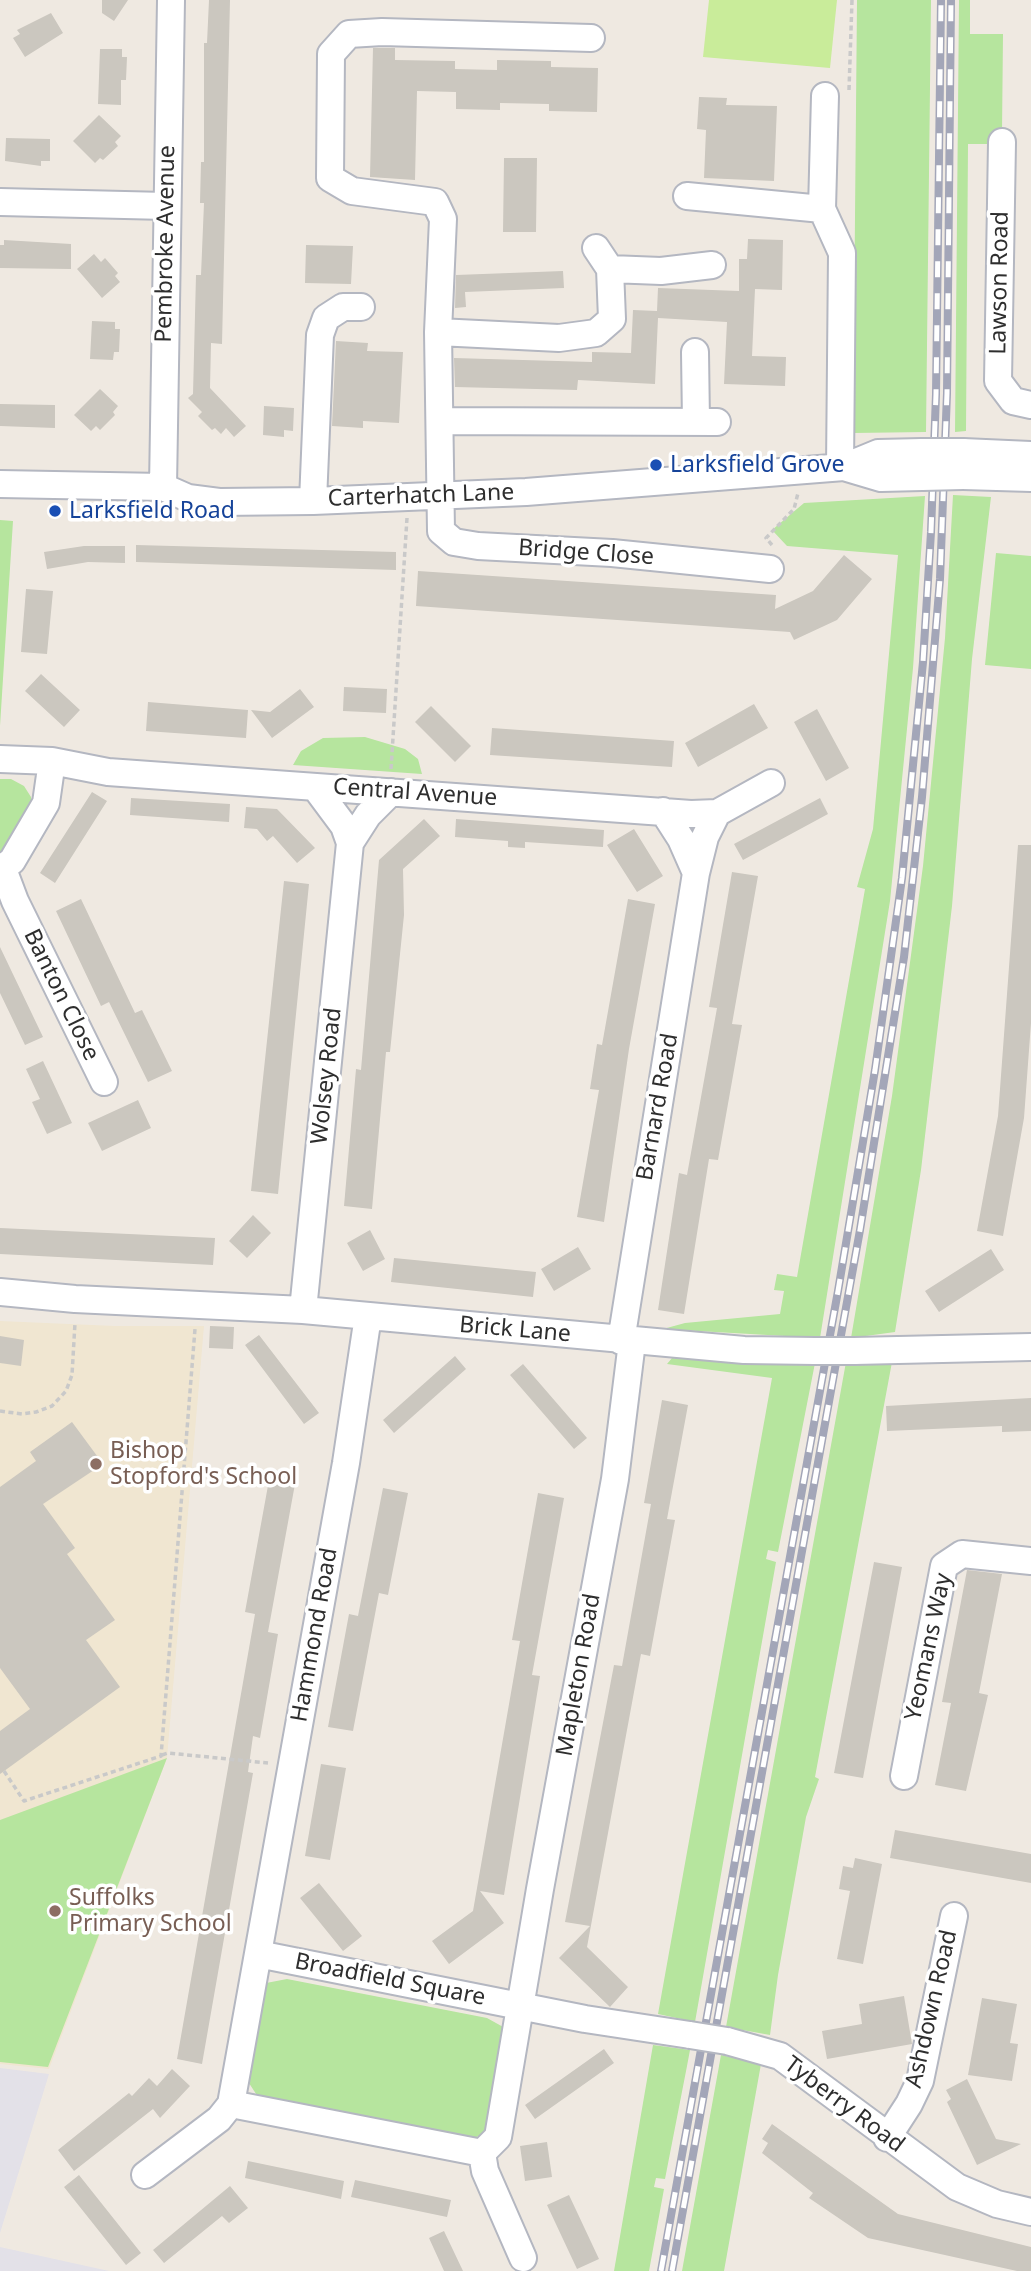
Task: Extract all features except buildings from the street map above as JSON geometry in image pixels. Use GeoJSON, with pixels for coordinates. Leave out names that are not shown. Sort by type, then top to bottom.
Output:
{"type":"FeatureCollection","features":[{"type":"Feature","properties":{"kind":"street","name":"Pembroke Avenue"},"geometry":{"type":"LineString","coordinates":[[163,487],[171,0]]}},
{"type":"Feature","properties":{"kind":"street"},"geometry":{"type":"LineString","coordinates":[[440,496],[438,332],[443,219],[435,202],[352,191],[330,177],[331,54],[349,34],[382,32],[591,38]]}},
{"type":"Feature","properties":{"kind":"street"},"geometry":{"type":"LineString","coordinates":[[824,96],[822,209],[842,253],[842,467]]}},
{"type":"Feature","properties":{"kind":"street","name":"Lawson Road"},"geometry":{"type":"LineString","coordinates":[[1002,142],[998,381],[1013,401],[1031,405]]}},
{"type":"Feature","properties":{"kind":"street"},"geometry":{"type":"LineString","coordinates":[[687,196],[822,209]]}},
{"type":"Feature","properties":{"kind":"street"},"geometry":{"type":"LineString","coordinates":[[0,202],[166,206]]}},
{"type":"Feature","properties":{"kind":"street"},"geometry":{"type":"LineString","coordinates":[[438,332],[559,338],[596,333],[612,320],[603,258],[661,271],[712,265]]}},
{"type":"Feature","properties":{"kind":"street"},"geometry":{"type":"LineString","coordinates":[[313,501],[320,335],[326,318],[344,307],[361,307]]}},
{"type":"Feature","properties":{"kind":"street"},"geometry":{"type":"LineString","coordinates":[[440,421],[706,422],[695,352]]}},
{"type":"Feature","properties":{"kind":"street","name":"Carterhatch Lane"},"geometry":{"type":"LineString","coordinates":[[0,484],[163,487],[188,498],[219,502],[313,501],[408,495],[440,496],[842,467],[878,453],[922,464],[963,464],[1031,454]]}},
{"type":"Feature","properties":{"kind":"street","name":"Carterhatch Lane"},"geometry":{"type":"LineString","coordinates":[[963,464],[1031,478]]}},
{"type":"Feature","properties":{"kind":"street","name":"Bridge Close"},"geometry":{"type":"LineString","coordinates":[[440,496],[441,531],[454,542],[770,569]]}},
{"type":"Feature","properties":{"kind":"street","name":"Central Avenue"},"geometry":{"type":"LineString","coordinates":[[0,759],[52,761],[108,772],[717,813]]}},
{"type":"Feature","properties":{"kind":"street"},"geometry":{"type":"LineString","coordinates":[[1,869],[12,861],[46,803],[52,761]]}},
{"type":"Feature","properties":{"kind":"street"},"geometry":{"type":"LineString","coordinates":[[717,813],[771,783]]}},
{"type":"Feature","properties":{"kind":"street"},"geometry":{"type":"LineString","coordinates":[[315,787],[344,826],[350,843]]}},
{"type":"Feature","properties":{"kind":"street","name":"Wolsey Road"},"geometry":{"type":"LineString","coordinates":[[303,1310],[350,843],[368,815],[391,792]]}},
{"type":"Feature","properties":{"kind":"street"},"geometry":{"type":"LineString","coordinates":[[663,811],[681,839],[696,873]]}},
{"type":"Feature","properties":{"kind":"street","name":"Barnard Road"},"geometry":{"type":"LineString","coordinates":[[626,1341],[696,873],[705,837],[717,813]]}},
{"type":"Feature","properties":{"kind":"street","name":"Banton Close"},"geometry":{"type":"LineString","coordinates":[[1,869],[104,1082]]}},
{"type":"Feature","properties":{"kind":"street","name":"Brick Lane"},"geometry":{"type":"LineString","coordinates":[[0,1292],[75,1299],[303,1310],[744,1350],[854,1351],[1031,1347]]}},
{"type":"Feature","properties":{"kind":"street","name":"Hammond Road"},"geometry":{"type":"LineString","coordinates":[[258,1954],[346,1463],[368,1316]]}},
{"type":"Feature","properties":{"kind":"street","name":"Mapleton Road"},"geometry":{"type":"LineString","coordinates":[[521,2007],[615,1479],[626,1341]]}},
{"type":"Feature","properties":{"kind":"street","name":"Yeomans Way"},"geometry":{"type":"LineString","coordinates":[[904,1776],[944,1566],[962,1554],[1031,1561]]}},
{"type":"Feature","properties":{"kind":"street","name":"Ashdown Road"},"geometry":{"type":"LineString","coordinates":[[887,2138],[920,2081],[954,1916]]}},
{"type":"Feature","properties":{"kind":"street"},"geometry":{"type":"LineString","coordinates":[[145,2175],[219,2119],[231,2104],[258,1954]]}},
{"type":"Feature","properties":{"kind":"street","name":"Broadfield Square"},"geometry":{"type":"LineString","coordinates":[[258,1954],[521,2007]]}},
{"type":"Feature","properties":{"kind":"street"},"geometry":{"type":"LineString","coordinates":[[482,2153],[498,2137],[521,2007]]}},
{"type":"Feature","properties":{"kind":"street","name":"Tyberry Road"},"geometry":{"type":"LineString","coordinates":[[521,2007],[727,2041],[780,2056],[887,2138],[957,2187],[997,2204],[1031,2212]]}},
{"type":"Feature","properties":{"kind":"street"},"geometry":{"type":"LineString","coordinates":[[231,2104],[482,2153]]}},
{"type":"Feature","properties":{"kind":"street"},"geometry":{"type":"LineString","coordinates":[[482,2153],[485,2171],[523,2258]]}},
{"type":"Feature","properties":{"kind":"path"},"geometry":{"type":"LineString","coordinates":[[770,569],[780,555],[766,538],[794,509],[804,470]]}},
{"type":"Feature","properties":{"kind":"path"},"geometry":{"type":"LineString","coordinates":[[391,792],[408,495]]}},
{"type":"Feature","properties":{"kind":"path"},"geometry":{"type":"LineString","coordinates":[[0,1411],[22,1415],[36,1412],[52,1406],[66,1391],[74,1354],[75,1299]]}},
{"type":"Feature","properties":{"kind":"path"},"geometry":{"type":"LineString","coordinates":[[161,1756],[197,1303]]}},
{"type":"Feature","properties":{"kind":"path"},"geometry":{"type":"LineString","coordinates":[[4,1771],[24,1801],[167,1753],[291,1766]]}},
{"type":"Feature","properties":{"kind":"shaded area"},"geometry":{"type":"Polygon","coordinates":[[[0,1321],[115,1326],[204,1326],[167,1758],[49,2069],[0,2064],[0,1321]]]}},
{"type":"Feature","properties":{"kind":"shaded area"},"geometry":{"type":"Polygon","coordinates":[[[0,2068],[49,2074],[0,2233],[0,2068]]]}},
{"type":"Feature","properties":{"kind":"shaded area"},"geometry":{"type":"Polygon","coordinates":[[[0,2247],[109,2271],[0,2271],[0,2247]]]}},
{"type":"Feature","properties":{"kind":"green space"},"geometry":{"type":"Polygon","coordinates":[[[709,0],[837,0],[830,68],[703,57],[709,0]]]}},
{"type":"Feature","properties":{"kind":"green space"},"geometry":{"type":"Polygon","coordinates":[[[857,0],[931,0],[926,432],[853,433],[857,0]]]}},
{"type":"Feature","properties":{"kind":"green space"},"geometry":{"type":"Polygon","coordinates":[[[959,0],[970,0],[970,34],[1003,34],[1002,133],[994,144],[968,144],[966,431],[955,432],[959,0]]]}},
{"type":"Feature","properties":{"kind":"green space"},"geometry":{"type":"Polygon","coordinates":[[[953,495],[991,497],[972,659],[952,906],[921,1170],[895,1332],[851,1338],[892,1096],[923,866],[945,638],[953,495]]]}},
{"type":"Feature","properties":{"kind":"green space"},"geometry":{"type":"Polygon","coordinates":[[[925,496],[913,668],[890,901],[820,1338],[663,1329],[685,1323],[780,1314],[784,1291],[774,1290],[777,1274],[797,1277],[865,889],[857,887],[873,829],[898,555],[787,546],[772,530],[804,503],[925,496]]]}},
{"type":"Feature","properties":{"kind":"green space"},"geometry":{"type":"Polygon","coordinates":[[[0,520],[13,521],[0,726],[0,520]]]}},
{"type":"Feature","properties":{"kind":"green space"},"geometry":{"type":"Polygon","coordinates":[[[996,553],[1031,556],[1031,669],[985,665],[996,553]]]}},
{"type":"Feature","properties":{"kind":"green space"},"geometry":{"type":"Polygon","coordinates":[[[365,737],[405,749],[418,759],[422,774],[293,765],[301,751],[323,738],[365,737]]]}},
{"type":"Feature","properties":{"kind":"green space"},"geometry":{"type":"Polygon","coordinates":[[[0,779],[11,779],[24,786],[31,797],[32,809],[0,856],[0,779]]]}},
{"type":"Feature","properties":{"kind":"green space"},"geometry":{"type":"Polygon","coordinates":[[[672,1358],[815,1363],[778,1552],[768,1550],[766,1559],[776,1562],[695,2022],[658,2014],[772,1378],[667,1364],[672,1358]]]}},
{"type":"Feature","properties":{"kind":"green space"},"geometry":{"type":"Polygon","coordinates":[[[846,1362],[892,1362],[815,1777],[819,1779],[806,1817],[770,2035],[726,2027],[846,1362]]]}},
{"type":"Feature","properties":{"kind":"green space"},"geometry":{"type":"Polygon","coordinates":[[[167,1758],[48,2067],[0,2062],[0,1820],[167,1758]]]}},
{"type":"Feature","properties":{"kind":"green space"},"geometry":{"type":"Polygon","coordinates":[[[287,1979],[487,2018],[505,2028],[491,2123],[483,2134],[472,2139],[260,2100],[247,2080],[261,1984],[287,1979]]]}},
{"type":"Feature","properties":{"kind":"green space"},"geometry":{"type":"Polygon","coordinates":[[[653,2045],[690,2050],[665,2179],[656,2178],[654,2187],[664,2189],[649,2271],[614,2271],[653,2045]]]}},
{"type":"Feature","properties":{"kind":"green space"},"geometry":{"type":"Polygon","coordinates":[[[721,2055],[761,2064],[724,2271],[682,2271],[721,2055]]]}},
{"type":"Feature","properties":{"kind":"railway"},"geometry":{"type":"LineString","coordinates":[[661,2271],[838,1291],[875,1070],[902,878],[923,662],[931,532],[936,394],[941,0]]}},
{"type":"Feature","properties":{"kind":"railway"},"geometry":{"type":"LineString","coordinates":[[672,2271],[860,1230],[904,957],[922,797],[940,579],[947,393],[951,0]]}},
{"type":"Feature","properties":{"kind":"place","name":"Larksfield Grove"},"geometry":{"type":"Point","coordinates":[656,465]}},
{"type":"Feature","properties":{"kind":"place","name":"Larksfield Road"},"geometry":{"type":"Point","coordinates":[55,511]}},
{"type":"Feature","properties":{"kind":"place","name":"Bishop Stopford's School"},"geometry":{"type":"Point","coordinates":[96,1464]}},
{"type":"Feature","properties":{"kind":"place","name":"Suffolks Primary School"},"geometry":{"type":"Point","coordinates":[55,1911]}}]}
